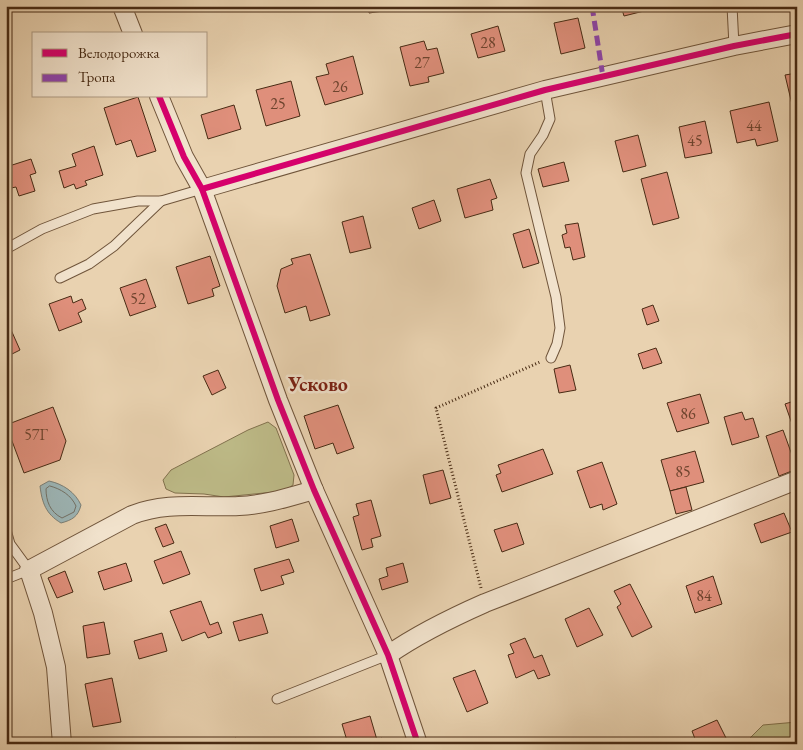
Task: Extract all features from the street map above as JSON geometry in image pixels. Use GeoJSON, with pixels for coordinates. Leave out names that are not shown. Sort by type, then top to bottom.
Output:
{"type":"FeatureCollection","features":[{"type":"Feature","properties":{"kind":"street"},"geometry":{"type":"LineString","coordinates":[[122,6],[132,32]]}},
{"type":"Feature","properties":{"kind":"street"},"geometry":{"type":"LineString","coordinates":[[202,189],[545,90],[734,46],[797,34]]}},
{"type":"Feature","properties":{"kind":"street"},"geometry":{"type":"LineString","coordinates":[[159,98],[184,157],[202,189],[278,400],[314,490],[388,655],[418,744]]}},
{"type":"Feature","properties":{"kind":"street"},"geometry":{"type":"LineString","coordinates":[[388,655],[409,640],[448,619],[797,480]]}},
{"type":"Feature","properties":{"kind":"street"},"geometry":{"type":"LineString","coordinates":[[62,744],[56,666],[43,613],[29,570],[144,510],[161,507],[240,506],[268,503],[314,490]]}},
{"type":"Feature","properties":{"kind":"lane"},"geometry":{"type":"LineString","coordinates":[[732,6],[734,46]]}},
{"type":"Feature","properties":{"kind":"lane"},"geometry":{"type":"LineString","coordinates":[[545,90],[550,119],[543,135],[530,154],[526,173],[556,297],[560,328],[557,344],[551,358]]}},
{"type":"Feature","properties":{"kind":"lane"},"geometry":{"type":"LineString","coordinates":[[6,249],[42,229],[94,209],[138,201],[161,200],[202,189]]}},
{"type":"Feature","properties":{"kind":"lane"},"geometry":{"type":"LineString","coordinates":[[60,278],[89,264],[114,246],[161,200]]}},
{"type":"Feature","properties":{"kind":"lane"},"geometry":{"type":"LineString","coordinates":[[6,530],[10,544],[29,570],[6,579]]}},
{"type":"Feature","properties":{"kind":"lane"},"geometry":{"type":"LineString","coordinates":[[277,699],[388,655]]}},
{"type":"Feature","properties":{"kind":"path"},"geometry":{"type":"LineString","coordinates":[[485,604],[436,408],[551,358]]}},
{"type":"Feature","properties":{"kind":"shaded area"},"geometry":{"type":"Polygon","coordinates":[[[268,422],[276,428],[294,475],[293,485],[284,491],[224,497],[175,493],[166,489],[163,480],[171,470],[248,430],[268,422]]]}},
{"type":"Feature","properties":{"kind":"shaded area"},"geometry":{"type":"Polygon","coordinates":[[[797,722],[797,744],[750,744],[749,739],[763,725],[797,722]]]}},
{"type":"Feature","properties":{"kind":"water"},"geometry":{"type":"Polygon","coordinates":[[[49,481],[68,489],[81,505],[76,515],[71,519],[61,523],[48,512],[42,498],[40,486],[49,481]]]}},
{"type":"Feature","properties":{"kind":"building"},"geometry":{"type":"Polygon","coordinates":[[[368,6],[396,6],[397,9],[369,13],[368,6]]]}},
{"type":"Feature","properties":{"kind":"building"},"geometry":{"type":"Polygon","coordinates":[[[621,6],[647,6],[648,10],[624,16],[621,6]]]}},
{"type":"Feature","properties":{"kind":"building"},"geometry":{"type":"Polygon","coordinates":[[[578,18],[585,48],[561,54],[554,23],[578,18]]]}},
{"type":"Feature","properties":{"kind":"building"},"geometry":{"type":"Polygon","coordinates":[[[498,26],[505,51],[478,58],[471,34],[498,26]]]}},
{"type":"Feature","properties":{"kind":"building"},"geometry":{"type":"Polygon","coordinates":[[[424,41],[427,50],[437,48],[444,73],[428,77],[429,82],[410,86],[400,47],[424,41]]]}},
{"type":"Feature","properties":{"kind":"building"},"geometry":{"type":"Polygon","coordinates":[[[353,56],[363,94],[325,105],[316,77],[329,74],[326,64],[353,56]]]}},
{"type":"Feature","properties":{"kind":"building"},"geometry":{"type":"Polygon","coordinates":[[[797,73],[797,117],[795,117],[785,75],[797,73]]]}},
{"type":"Feature","properties":{"kind":"building"},"geometry":{"type":"Polygon","coordinates":[[[291,81],[300,116],[266,126],[256,90],[291,81]]]}},
{"type":"Feature","properties":{"kind":"building"},"geometry":{"type":"Polygon","coordinates":[[[138,98],[156,151],[137,157],[131,140],[116,145],[104,108],[138,98]]]}},
{"type":"Feature","properties":{"kind":"building"},"geometry":{"type":"Polygon","coordinates":[[[769,102],[778,141],[757,146],[755,139],[737,143],[730,111],[769,102]]]}},
{"type":"Feature","properties":{"kind":"building"},"geometry":{"type":"Polygon","coordinates":[[[234,105],[241,129],[208,139],[201,115],[234,105]]]}},
{"type":"Feature","properties":{"kind":"building"},"geometry":{"type":"Polygon","coordinates":[[[705,121],[712,153],[685,158],[679,127],[705,121]]]}},
{"type":"Feature","properties":{"kind":"building"},"geometry":{"type":"Polygon","coordinates":[[[638,135],[646,166],[623,172],[615,141],[638,135]]]}},
{"type":"Feature","properties":{"kind":"building"},"geometry":{"type":"Polygon","coordinates":[[[94,146],[103,175],[85,181],[87,185],[76,189],[74,184],[64,188],[59,171],[76,166],[72,154],[94,146]]]}},
{"type":"Feature","properties":{"kind":"building"},"geometry":{"type":"Polygon","coordinates":[[[31,159],[36,173],[30,175],[35,191],[19,196],[16,187],[11,188],[6,167],[31,159]]]}},
{"type":"Feature","properties":{"kind":"building"},"geometry":{"type":"Polygon","coordinates":[[[564,162],[569,181],[543,187],[538,169],[564,162]]]}},
{"type":"Feature","properties":{"kind":"building"},"geometry":{"type":"Polygon","coordinates":[[[667,172],[679,218],[653,225],[641,179],[667,172]]]}},
{"type":"Feature","properties":{"kind":"building"},"geometry":{"type":"Polygon","coordinates":[[[490,179],[497,198],[491,200],[493,210],[465,218],[457,189],[490,179]]]}},
{"type":"Feature","properties":{"kind":"building"},"geometry":{"type":"Polygon","coordinates":[[[434,200],[441,221],[419,229],[412,208],[434,200]]]}},
{"type":"Feature","properties":{"kind":"building"},"geometry":{"type":"Polygon","coordinates":[[[363,216],[371,248],[350,253],[342,222],[363,216]]]}},
{"type":"Feature","properties":{"kind":"building"},"geometry":{"type":"Polygon","coordinates":[[[578,223],[585,257],[573,260],[570,247],[565,248],[562,235],[567,233],[565,225],[578,223]]]}},
{"type":"Feature","properties":{"kind":"building"},"geometry":{"type":"Polygon","coordinates":[[[529,229],[539,263],[523,268],[513,234],[529,229]]]}},
{"type":"Feature","properties":{"kind":"building"},"geometry":{"type":"Polygon","coordinates":[[[310,254],[330,315],[310,321],[306,306],[285,313],[277,286],[281,269],[293,264],[291,259],[310,254]]]}},
{"type":"Feature","properties":{"kind":"building"},"geometry":{"type":"Polygon","coordinates":[[[210,256],[220,286],[212,289],[214,296],[188,304],[176,267],[210,256]]]}},
{"type":"Feature","properties":{"kind":"building"},"geometry":{"type":"Polygon","coordinates":[[[146,279],[156,307],[130,316],[120,288],[146,279]]]}},
{"type":"Feature","properties":{"kind":"building"},"geometry":{"type":"Polygon","coordinates":[[[71,296],[73,303],[82,299],[86,309],[78,313],[82,322],[59,331],[49,304],[71,296]]]}},
{"type":"Feature","properties":{"kind":"building"},"geometry":{"type":"Polygon","coordinates":[[[653,305],[659,321],[647,325],[642,309],[653,305]]]}},
{"type":"Feature","properties":{"kind":"building"},"geometry":{"type":"Polygon","coordinates":[[[8,323],[20,350],[6,357],[6,324],[8,323]]]}},
{"type":"Feature","properties":{"kind":"building"},"geometry":{"type":"Polygon","coordinates":[[[656,348],[662,363],[643,369],[638,354],[656,348]]]}},
{"type":"Feature","properties":{"kind":"building"},"geometry":{"type":"Polygon","coordinates":[[[570,365],[576,390],[559,393],[554,369],[570,365]]]}},
{"type":"Feature","properties":{"kind":"building"},"geometry":{"type":"Polygon","coordinates":[[[218,370],[226,388],[212,395],[203,376],[218,370]]]}},
{"type":"Feature","properties":{"kind":"building"},"geometry":{"type":"Polygon","coordinates":[[[700,394],[709,423],[677,432],[667,403],[700,394]]]}},
{"type":"Feature","properties":{"kind":"building"},"geometry":{"type":"Polygon","coordinates":[[[797,400],[797,438],[785,404],[797,400]]]}},
{"type":"Feature","properties":{"kind":"building"},"geometry":{"type":"Polygon","coordinates":[[[338,405],[354,448],[337,454],[333,443],[315,449],[304,416],[338,405]]]}},
{"type":"Feature","properties":{"kind":"building"},"geometry":{"type":"Polygon","coordinates":[[[53,407],[66,441],[60,460],[24,473],[6,425],[53,407]]]}},
{"type":"Feature","properties":{"kind":"building"},"geometry":{"type":"Polygon","coordinates":[[[742,412],[745,420],[753,418],[759,437],[732,445],[724,417],[742,412]]]}},
{"type":"Feature","properties":{"kind":"building"},"geometry":{"type":"Polygon","coordinates":[[[783,430],[797,469],[779,476],[766,436],[783,430]]]}},
{"type":"Feature","properties":{"kind":"building"},"geometry":{"type":"Polygon","coordinates":[[[543,449],[553,474],[502,492],[496,475],[501,473],[498,465],[543,449]]]}},
{"type":"Feature","properties":{"kind":"building"},"geometry":{"type":"Polygon","coordinates":[[[695,451],[704,482],[670,491],[661,460],[695,451]]]}},
{"type":"Feature","properties":{"kind":"building"},"geometry":{"type":"Polygon","coordinates":[[[602,462],[617,504],[603,510],[602,504],[590,508],[577,471],[602,462]]]}},
{"type":"Feature","properties":{"kind":"building"},"geometry":{"type":"Polygon","coordinates":[[[443,470],[451,498],[430,504],[423,475],[443,470]]]}},
{"type":"Feature","properties":{"kind":"building"},"geometry":{"type":"Polygon","coordinates":[[[686,487],[692,510],[676,514],[670,491],[686,487]]]}},
{"type":"Feature","properties":{"kind":"building"},"geometry":{"type":"Polygon","coordinates":[[[371,500],[381,536],[371,539],[373,547],[362,550],[353,517],[359,515],[356,504],[371,500]]]}},
{"type":"Feature","properties":{"kind":"building"},"geometry":{"type":"Polygon","coordinates":[[[784,513],[792,532],[761,543],[754,524],[784,513]]]}},
{"type":"Feature","properties":{"kind":"building"},"geometry":{"type":"Polygon","coordinates":[[[292,519],[299,541],[276,548],[270,526],[292,519]]]}},
{"type":"Feature","properties":{"kind":"building"},"geometry":{"type":"Polygon","coordinates":[[[517,523],[524,544],[502,552],[494,530],[517,523]]]}},
{"type":"Feature","properties":{"kind":"building"},"geometry":{"type":"Polygon","coordinates":[[[166,524],[174,543],[163,547],[155,528],[166,524]]]}},
{"type":"Feature","properties":{"kind":"building"},"geometry":{"type":"Polygon","coordinates":[[[181,551],[190,574],[163,584],[154,561],[181,551]]]}},
{"type":"Feature","properties":{"kind":"building"},"geometry":{"type":"Polygon","coordinates":[[[289,559],[294,572],[281,576],[284,584],[261,591],[254,569],[289,559]]]}},
{"type":"Feature","properties":{"kind":"building"},"geometry":{"type":"Polygon","coordinates":[[[126,563],[132,581],[104,590],[98,572],[126,563]]]}},
{"type":"Feature","properties":{"kind":"building"},"geometry":{"type":"Polygon","coordinates":[[[403,563],[408,582],[382,590],[379,579],[388,576],[386,568],[403,563]]]}},
{"type":"Feature","properties":{"kind":"building"},"geometry":{"type":"Polygon","coordinates":[[[65,571],[73,592],[57,598],[48,578],[65,571]]]}},
{"type":"Feature","properties":{"kind":"building"},"geometry":{"type":"Polygon","coordinates":[[[713,576],[722,604],[695,613],[686,586],[713,576]]]}},
{"type":"Feature","properties":{"kind":"building"},"geometry":{"type":"Polygon","coordinates":[[[630,584],[652,627],[632,637],[617,607],[621,604],[614,591],[630,584]]]}},
{"type":"Feature","properties":{"kind":"building"},"geometry":{"type":"Polygon","coordinates":[[[201,601],[210,625],[218,622],[222,633],[208,638],[205,632],[182,641],[170,611],[201,601]]]}},
{"type":"Feature","properties":{"kind":"building"},"geometry":{"type":"Polygon","coordinates":[[[589,608],[603,635],[577,647],[565,619],[589,608]]]}},
{"type":"Feature","properties":{"kind":"building"},"geometry":{"type":"Polygon","coordinates":[[[262,614],[268,633],[239,641],[233,622],[262,614]]]}},
{"type":"Feature","properties":{"kind":"building"},"geometry":{"type":"Polygon","coordinates":[[[104,622],[110,654],[87,658],[83,626],[104,622]]]}},
{"type":"Feature","properties":{"kind":"building"},"geometry":{"type":"Polygon","coordinates":[[[162,633],[167,651],[139,659],[134,641],[162,633]]]}},
{"type":"Feature","properties":{"kind":"building"},"geometry":{"type":"Polygon","coordinates":[[[525,638],[534,658],[542,655],[550,675],[538,679],[534,670],[516,678],[508,655],[514,653],[510,644],[525,638]]]}},
{"type":"Feature","properties":{"kind":"building"},"geometry":{"type":"Polygon","coordinates":[[[475,670],[488,703],[467,712],[453,678],[475,670]]]}},
{"type":"Feature","properties":{"kind":"building"},"geometry":{"type":"Polygon","coordinates":[[[112,678],[121,722],[93,727],[85,684],[112,678]]]}},
{"type":"Feature","properties":{"kind":"building"},"geometry":{"type":"Polygon","coordinates":[[[370,716],[377,740],[382,738],[384,744],[348,744],[342,724],[370,716]]]}},
{"type":"Feature","properties":{"kind":"building"},"geometry":{"type":"Polygon","coordinates":[[[717,720],[729,744],[697,744],[692,731],[717,720]]]}},
{"type":"Feature","properties":{"kind":"building"},"geometry":{"type":"Polygon","coordinates":[[[236,738],[238,744],[218,744],[236,738]]]}},
{"type":"Feature","properties":{"kind":"marked path"},"geometry":{"type":"LineString","coordinates":[[592,6],[603,77]]}},
{"type":"Feature","properties":{"kind":"cycle path"},"geometry":{"type":"LineString","coordinates":[[202,189],[545,90],[734,46],[797,34]]}},
{"type":"Feature","properties":{"kind":"cycle path"},"geometry":{"type":"LineString","coordinates":[[160,98],[184,157],[202,189],[278,400],[314,490],[388,655],[418,744]]}},
{"type":"Feature","properties":{"kind":"district","name":"Усково"},"geometry":{"type":"Point","coordinates":[318,384]}}]}
